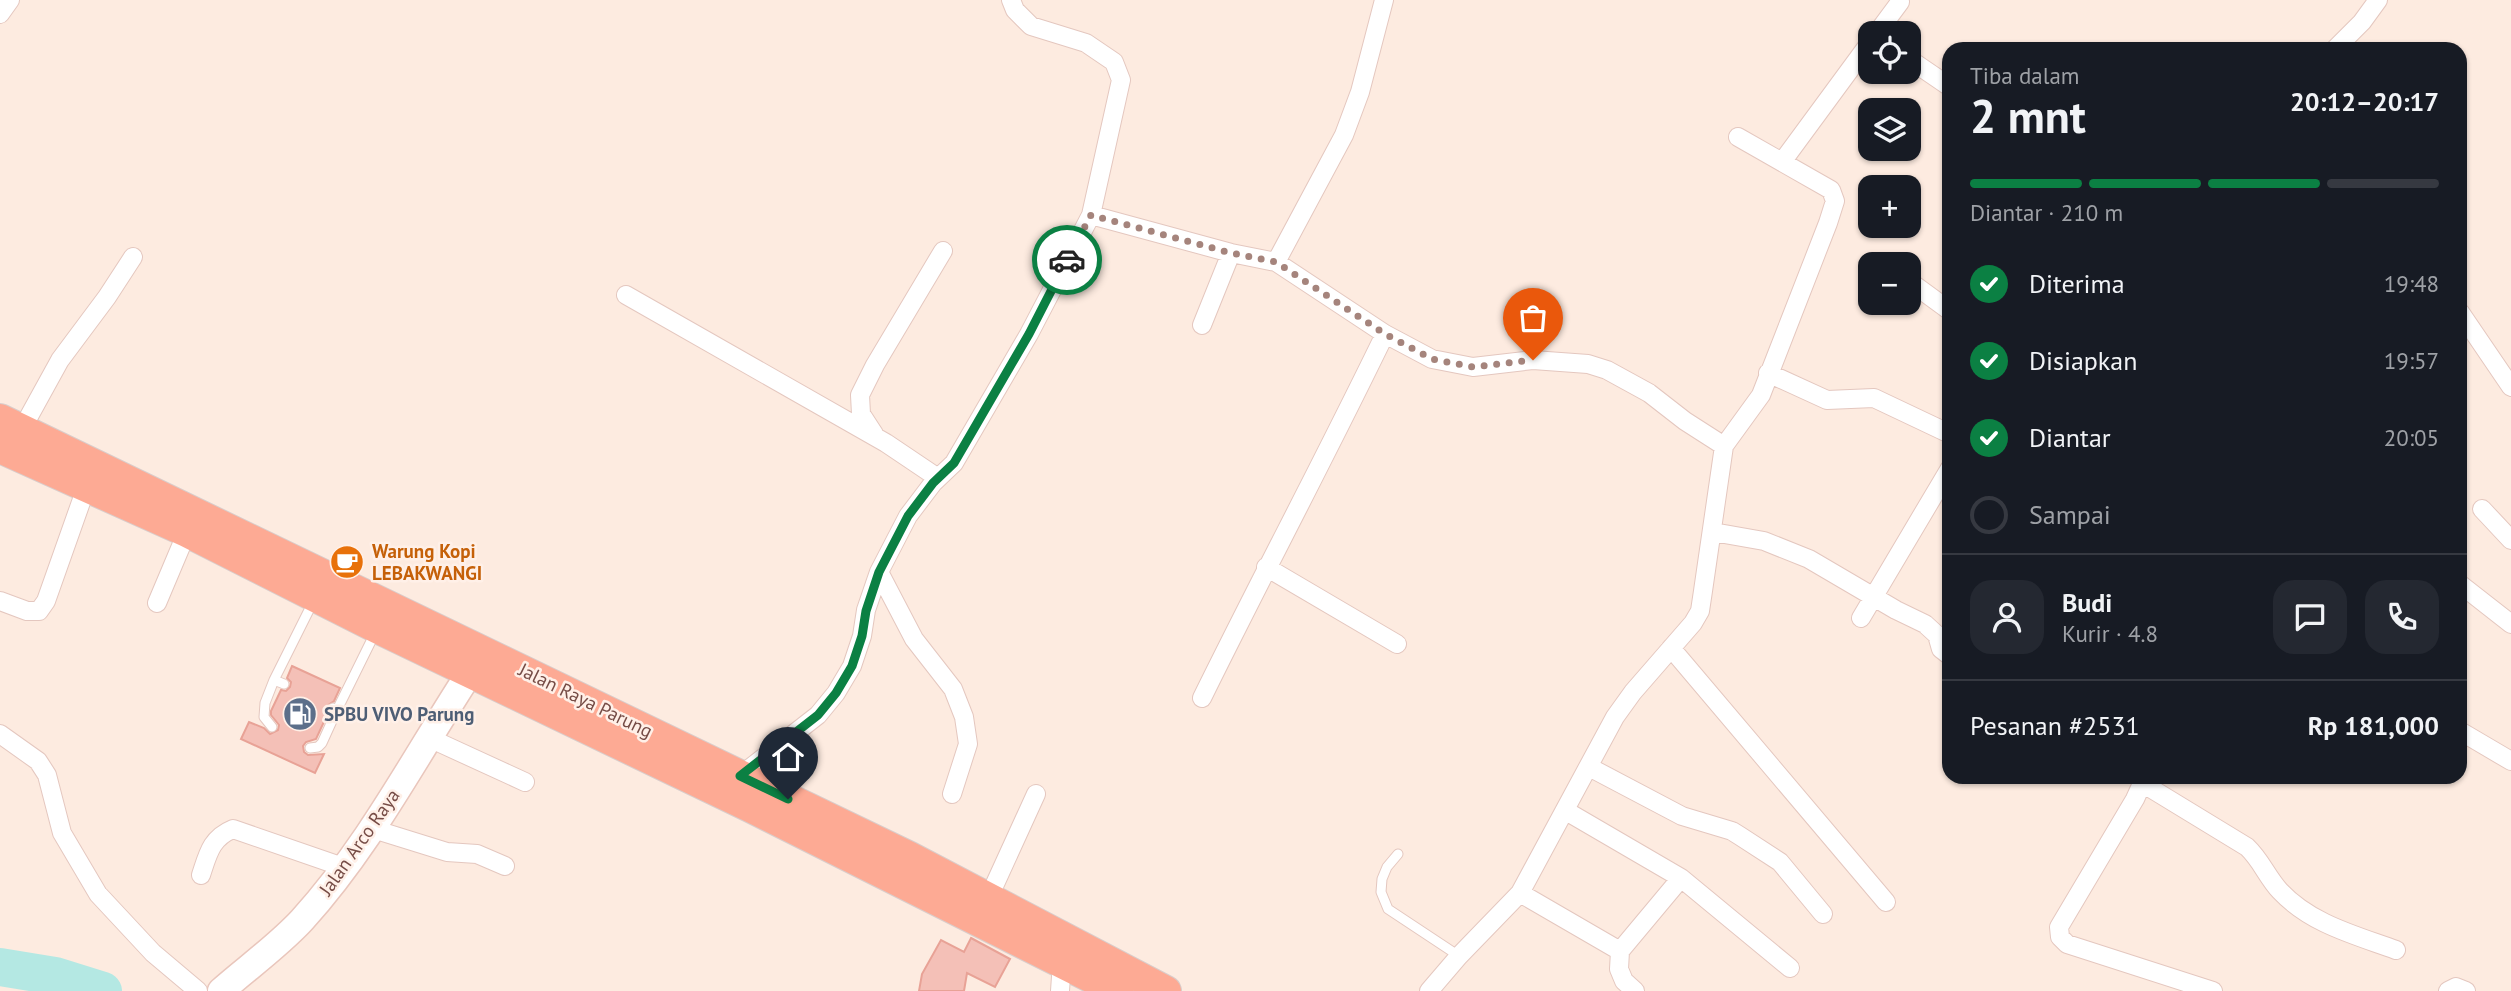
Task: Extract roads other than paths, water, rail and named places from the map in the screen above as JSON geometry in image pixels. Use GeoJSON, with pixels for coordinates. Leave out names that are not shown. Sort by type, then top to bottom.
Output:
{"type":"FeatureCollection","features":[{"type":"Feature","properties":{"kind":"highway","name":"Jalan Raya Parung"},"geometry":{"type":"LineString","coordinates":[[7,432],[86,488],[187,532],[377,628],[905,869],[989,897],[1166,991]]}},
{"type":"Feature","properties":{"kind":"highway","name":"Jalan Raya Parung"},"geometry":{"type":"LineString","coordinates":[[7,432],[513,664],[740,776],[905,869],[1061,977],[1118,991]]}},
{"type":"Feature","properties":{"kind":"main road","name":"Jalan Arco Raya"},"geometry":{"type":"LineString","coordinates":[[221,991],[301,920],[373,829],[471,671]]}},
{"type":"Feature","properties":{"kind":"street"},"geometry":{"type":"LineString","coordinates":[[0,15],[9,0]]}},
{"type":"Feature","properties":{"kind":"street"},"geometry":{"type":"LineString","coordinates":[[740,776],[818,715],[836,693],[852,666],[879,572],[908,516],[938,478],[954,463],[1029,334],[1091,215],[1121,80],[1114,62],[1086,43],[1031,26],[1015,10],[1011,0]]}},
{"type":"Feature","properties":{"kind":"street"},"geometry":{"type":"LineString","coordinates":[[1276,262],[1344,135],[1360,92],[1384,0]]}},
{"type":"Feature","properties":{"kind":"street"},"geometry":{"type":"LineString","coordinates":[[2342,42],[2362,22],[2378,0]]}},
{"type":"Feature","properties":{"kind":"street"},"geometry":{"type":"LineString","coordinates":[[1886,21],[1900,2]]}},
{"type":"Feature","properties":{"kind":"street"},"geometry":{"type":"LineString","coordinates":[[1782,162],[1858,59]]}},
{"type":"Feature","properties":{"kind":"street"},"geometry":{"type":"LineString","coordinates":[[1921,67],[1942,82]]}},
{"type":"Feature","properties":{"kind":"street"},"geometry":{"type":"LineString","coordinates":[[1429,991],[1520,893],[1615,717],[1700,611],[1724,446],[1761,395],[1835,201],[1830,191],[1738,138]]}},
{"type":"Feature","properties":{"kind":"street"},"geometry":{"type":"LineString","coordinates":[[1091,215],[1231,253],[1276,262],[1385,334],[1432,359],[1473,367],[1533,360],[1588,364],[1607,370],[1649,393],[1724,446]]}},
{"type":"Feature","properties":{"kind":"street"},"geometry":{"type":"LineString","coordinates":[[876,437],[861,414],[860,395],[943,251]]}},
{"type":"Feature","properties":{"kind":"street"},"geometry":{"type":"LineString","coordinates":[[1202,325],[1231,253]]}},
{"type":"Feature","properties":{"kind":"street"},"geometry":{"type":"LineString","coordinates":[[7,432],[107,297],[133,257]]}},
{"type":"Feature","properties":{"kind":"street"},"geometry":{"type":"LineString","coordinates":[[1921,290],[1942,305]]}},
{"type":"Feature","properties":{"kind":"street"},"geometry":{"type":"LineString","coordinates":[[625,295],[876,437],[938,478]]}},
{"type":"Feature","properties":{"kind":"street"},"geometry":{"type":"LineString","coordinates":[[2467,322],[2511,387]]}},
{"type":"Feature","properties":{"kind":"street"},"geometry":{"type":"LineString","coordinates":[[1202,698],[1385,334]]}},
{"type":"Feature","properties":{"kind":"street"},"geometry":{"type":"LineString","coordinates":[[1768,373],[1827,400],[1874,398],[1942,430]]}},
{"type":"Feature","properties":{"kind":"street"},"geometry":{"type":"LineString","coordinates":[[1861,618],[1942,481]]}},
{"type":"Feature","properties":{"kind":"street"},"geometry":{"type":"LineString","coordinates":[[0,601],[27,611],[38,611],[46,601],[86,488]]}},
{"type":"Feature","properties":{"kind":"street"},"geometry":{"type":"LineString","coordinates":[[2482,509],[2511,540]]}},
{"type":"Feature","properties":{"kind":"street"},"geometry":{"type":"LineString","coordinates":[[157,603],[187,532]]}},
{"type":"Feature","properties":{"kind":"street"},"geometry":{"type":"LineString","coordinates":[[1713,532],[1764,541],[1809,559],[1925,624],[1937,635],[1942,650]]}},
{"type":"Feature","properties":{"kind":"street"},"geometry":{"type":"LineString","coordinates":[[1266,567],[1396,644]]}},
{"type":"Feature","properties":{"kind":"street"},"geometry":{"type":"LineString","coordinates":[[879,572],[914,639],[953,689],[964,718],[968,744],[952,794]]}},
{"type":"Feature","properties":{"kind":"street"},"geometry":{"type":"LineString","coordinates":[[2467,589],[2511,624]]}},
{"type":"Feature","properties":{"kind":"street"},"geometry":{"type":"LineString","coordinates":[[1671,648],[1886,902]]}},
{"type":"Feature","properties":{"kind":"street"},"geometry":{"type":"LineString","coordinates":[[0,734],[38,761],[47,775],[62,833],[97,894],[153,953],[198,991]]}},
{"type":"Feature","properties":{"kind":"street"},"geometry":{"type":"LineString","coordinates":[[2467,735],[2511,761]]}},
{"type":"Feature","properties":{"kind":"street"},"geometry":{"type":"LineString","coordinates":[[428,737],[525,782]]}},
{"type":"Feature","properties":{"kind":"street"},"geometry":{"type":"LineString","coordinates":[[1589,767],[1682,816],[1732,831],[1780,862],[1823,914]]}},
{"type":"Feature","properties":{"kind":"street"},"geometry":{"type":"LineString","coordinates":[[2141,784],[2059,927],[2060,937],[2067,943],[2213,991]]}},
{"type":"Feature","properties":{"kind":"street"},"geometry":{"type":"LineString","coordinates":[[2149,784],[2247,847],[2261,862],[2278,889],[2316,920],[2396,950]]}},
{"type":"Feature","properties":{"kind":"street"},"geometry":{"type":"LineString","coordinates":[[989,897],[1036,794]]}},
{"type":"Feature","properties":{"kind":"street"},"geometry":{"type":"LineString","coordinates":[[1566,811],[1681,878],[1790,968]]}},
{"type":"Feature","properties":{"kind":"street"},"geometry":{"type":"LineString","coordinates":[[373,829],[447,852],[477,854],[505,866]]}},
{"type":"Feature","properties":{"kind":"street"},"geometry":{"type":"LineString","coordinates":[[201,875],[211,845],[220,835],[233,830],[343,867]]}},
{"type":"Feature","properties":{"kind":"street"},"geometry":{"type":"LineString","coordinates":[[1635,991],[1624,981],[1619,969],[1620,951],[1681,878]]}},
{"type":"Feature","properties":{"kind":"street"},"geometry":{"type":"LineString","coordinates":[[1520,893],[1620,951]]}},
{"type":"Feature","properties":{"kind":"street"},"geometry":{"type":"LineString","coordinates":[[2448,991],[2456,987],[2466,991]]}},
{"type":"Feature","properties":{"kind":"lane"},"geometry":{"type":"LineString","coordinates":[[272,727],[264,717],[265,703],[279,682],[316,597]]}},
{"type":"Feature","properties":{"kind":"lane"},"geometry":{"type":"LineString","coordinates":[[310,748],[322,743],[335,709],[377,628]]}},
{"type":"Feature","properties":{"kind":"lane"},"geometry":{"type":"LineString","coordinates":[[1398,855],[1387,867],[1382,879],[1381,892],[1388,909],[1459,956]]}},
{"type":"Feature","properties":{"kind":"waterway"},"geometry":{"type":"LineString","coordinates":[[0,967],[55,976],[103,991]]}},
{"type":"Feature","properties":{"kind":"place","name":"Warung Kopi LEBAKWANGI"},"geometry":{"type":"Point","coordinates":[347,562]}},
{"type":"Feature","properties":{"kind":"place","name":"SPBU VIVO Parung"},"geometry":{"type":"Point","coordinates":[300,714]}}]}
